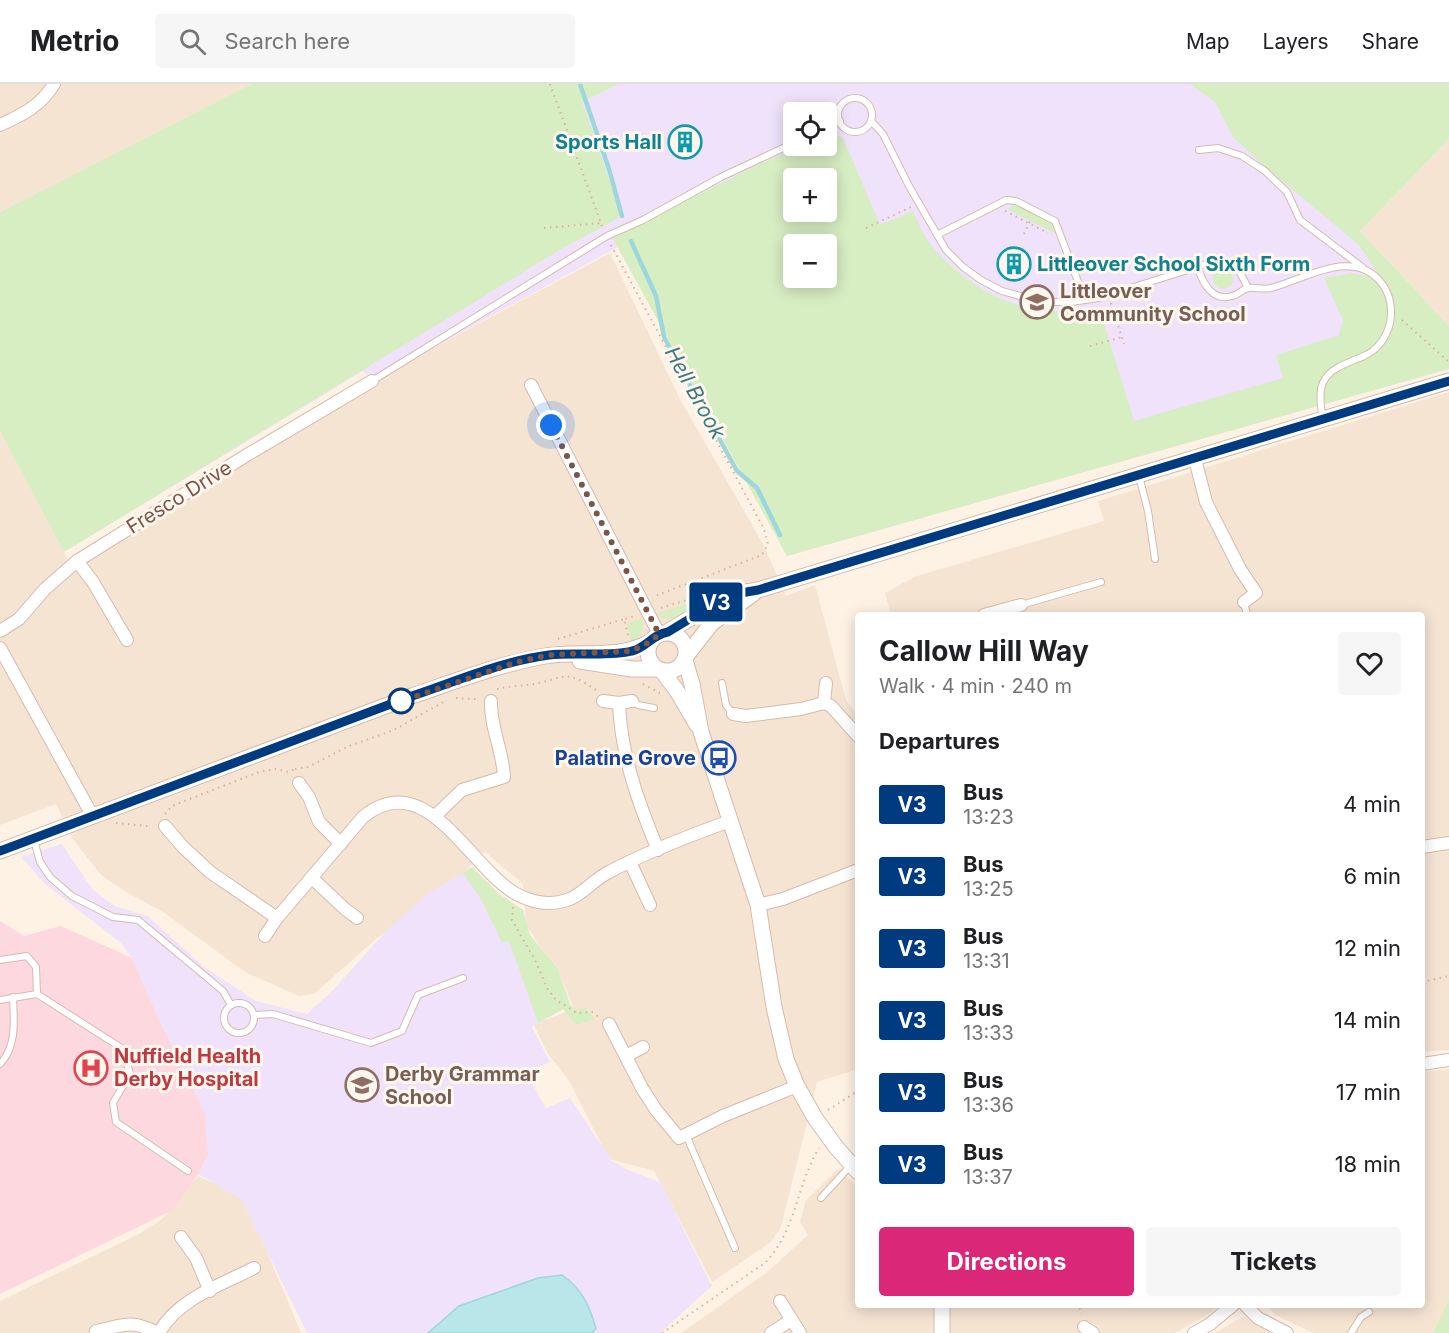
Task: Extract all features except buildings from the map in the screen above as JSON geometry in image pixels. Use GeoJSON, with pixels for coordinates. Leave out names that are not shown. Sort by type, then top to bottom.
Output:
{"type":"FeatureCollection","features":[{"type":"Feature","properties":{"kind":"street"},"geometry":{"type":"LineString","coordinates":[[0,125],[28,112],[41,102],[54,84]]}},
{"type":"Feature","properties":{"kind":"street","name":"Fresco Drive"},"geometry":{"type":"LineString","coordinates":[[0,631],[19,619],[45,590],[77,561],[372,381]]}},
{"type":"Feature","properties":{"kind":"street"},"geometry":{"type":"LineString","coordinates":[[0,851],[412,696],[550,648],[631,651],[729,595],[758,590],[1449,381]]}},
{"type":"Feature","properties":{"kind":"street"},"geometry":{"type":"LineString","coordinates":[[531,386],[659,636]]}},
{"type":"Feature","properties":{"kind":"street"},"geometry":{"type":"LineString","coordinates":[[1195,459],[1206,502],[1240,569],[1256,593],[1244,602]]}},
{"type":"Feature","properties":{"kind":"street"},"geometry":{"type":"LineString","coordinates":[[77,561],[93,582],[127,640]]}},
{"type":"Feature","properties":{"kind":"street"},"geometry":{"type":"LineString","coordinates":[[550,648],[632,669],[674,670],[712,623],[758,590]]}},
{"type":"Feature","properties":{"kind":"street"},"geometry":{"type":"LineString","coordinates":[[1003,612],[1021,605]]}},
{"type":"Feature","properties":{"kind":"street"},"geometry":{"type":"LineString","coordinates":[[659,636],[679,636],[686,647],[686,658],[701,732],[758,905],[779,1032],[786,1059],[797,1086],[824,1130],[855,1169]]}},
{"type":"Feature","properties":{"kind":"street"},"geometry":{"type":"LineString","coordinates":[[659,636],[648,652],[650,661],[677,691],[701,732]]}},
{"type":"Feature","properties":{"kind":"street"},"geometry":{"type":"LineString","coordinates":[[0,648],[92,816]]}},
{"type":"Feature","properties":{"kind":"street"},"geometry":{"type":"LineString","coordinates":[[824,703],[826,683]]}},
{"type":"Feature","properties":{"kind":"street"},"geometry":{"type":"LineString","coordinates":[[435,816],[462,790],[504,777],[503,761],[490,716],[490,695]]}},
{"type":"Feature","properties":{"kind":"street"},"geometry":{"type":"LineString","coordinates":[[598,699],[625,702],[625,754],[640,806],[658,850]]}},
{"type":"Feature","properties":{"kind":"street"},"geometry":{"type":"LineString","coordinates":[[733,714],[746,716],[801,709],[824,703],[844,718],[855,732]]}},
{"type":"Feature","properties":{"kind":"street"},"geometry":{"type":"LineString","coordinates":[[299,783],[309,797],[319,822],[341,843]]}},
{"type":"Feature","properties":{"kind":"street"},"geometry":{"type":"LineString","coordinates":[[265,936],[277,918],[363,817],[382,804],[405,802],[435,816],[495,878],[513,893],[537,902],[547,903],[570,898],[597,879],[630,862],[687,836],[730,821]]}},
{"type":"Feature","properties":{"kind":"street"},"geometry":{"type":"LineString","coordinates":[[162,823],[210,872],[277,918]]}},
{"type":"Feature","properties":{"kind":"street"},"geometry":{"type":"LineString","coordinates":[[1425,847],[1449,843]]}},
{"type":"Feature","properties":{"kind":"street"},"geometry":{"type":"LineString","coordinates":[[630,862],[650,905]]}},
{"type":"Feature","properties":{"kind":"street"},"geometry":{"type":"LineString","coordinates":[[758,905],[783,899],[855,871]]}},
{"type":"Feature","properties":{"kind":"street"},"geometry":{"type":"LineString","coordinates":[[312,878],[357,918]]}},
{"type":"Feature","properties":{"kind":"street"},"geometry":{"type":"LineString","coordinates":[[609,1024],[642,1089],[679,1138],[723,1116],[797,1086]]}},
{"type":"Feature","properties":{"kind":"street"},"geometry":{"type":"LineString","coordinates":[[626,1056],[643,1047]]}},
{"type":"Feature","properties":{"kind":"street"},"geometry":{"type":"LineString","coordinates":[[1425,1064],[1449,1060]]}},
{"type":"Feature","properties":{"kind":"street"},"geometry":{"type":"LineString","coordinates":[[182,1238],[196,1258],[210,1291]]}},
{"type":"Feature","properties":{"kind":"street"},"geometry":{"type":"LineString","coordinates":[[96,1331],[128,1323],[145,1326],[159,1333],[176,1311],[254,1268]]}},
{"type":"Feature","properties":{"kind":"street"},"geometry":{"type":"LineString","coordinates":[[780,1300],[800,1333]]}},
{"type":"Feature","properties":{"kind":"street"},"geometry":{"type":"LineString","coordinates":[[942,1308],[942,1333]]}},
{"type":"Feature","properties":{"kind":"street"},"geometry":{"type":"LineString","coordinates":[[1194,1333],[1210,1324],[1229,1308]]}},
{"type":"Feature","properties":{"kind":"street"},"geometry":{"type":"LineString","coordinates":[[1248,1308],[1258,1318],[1287,1333]]}},
{"type":"Feature","properties":{"kind":"street"},"geometry":{"type":"LineString","coordinates":[[771,1333],[791,1320]]}},
{"type":"Feature","properties":{"kind":"lane"},"geometry":{"type":"LineString","coordinates":[[850,98],[856,98],[869,105],[872,114],[867,127],[856,132],[844,127],[840,121],[838,116],[840,106],[850,98]]}},
{"type":"Feature","properties":{"kind":"lane"},"geometry":{"type":"LineString","coordinates":[[871,121],[883,134],[946,250],[963,267],[1002,291],[1052,302],[1085,300],[1213,262],[1225,261],[1238,268],[1248,288]]}},
{"type":"Feature","properties":{"kind":"lane"},"geometry":{"type":"LineString","coordinates":[[372,381],[607,236],[644,220],[721,177],[783,148]]}},
{"type":"Feature","properties":{"kind":"lane"},"geometry":{"type":"LineString","coordinates":[[1199,150],[1218,148],[1242,156],[1265,171],[1287,192],[1300,220],[1378,279],[1389,295],[1392,312],[1387,332],[1376,348],[1338,367],[1326,377],[1320,388],[1322,420]]}},
{"type":"Feature","properties":{"kind":"lane"},"geometry":{"type":"LineString","coordinates":[[937,235],[1006,200],[1016,201],[1055,221],[1085,300]]}},
{"type":"Feature","properties":{"kind":"lane"},"geometry":{"type":"LineString","coordinates":[[1198,268],[1204,284],[1220,298],[1232,297],[1248,288],[1269,289],[1343,265],[1363,267]]}},
{"type":"Feature","properties":{"kind":"lane"},"geometry":{"type":"LineString","coordinates":[[1139,475],[1148,510],[1155,559]]}},
{"type":"Feature","properties":{"kind":"lane"},"geometry":{"type":"LineString","coordinates":[[1021,605],[1101,582]]}},
{"type":"Feature","properties":{"kind":"lane"},"geometry":{"type":"LineString","coordinates":[[1244,602],[1246,612]]}},
{"type":"Feature","properties":{"kind":"lane"},"geometry":{"type":"LineString","coordinates":[[722,683],[726,705],[733,714]]}},
{"type":"Feature","properties":{"kind":"lane"},"geometry":{"type":"LineString","coordinates":[[625,702],[654,708]]}},
{"type":"Feature","properties":{"kind":"lane"},"geometry":{"type":"LineString","coordinates":[[34,839],[40,862],[50,877],[72,896],[113,916],[138,920],[223,991],[231,1005]]}},
{"type":"Feature","properties":{"kind":"lane"},"geometry":{"type":"LineString","coordinates":[[0,960],[27,956],[36,967],[37,994]]}},
{"type":"Feature","properties":{"kind":"lane"},"geometry":{"type":"LineString","coordinates":[[254,1015],[273,1014],[371,1043],[402,1031],[418,995],[463,978]]}},
{"type":"Feature","properties":{"kind":"lane"},"geometry":{"type":"LineString","coordinates":[[0,1000],[37,994],[123,1049],[130,1074],[113,1103],[116,1122],[188,1172]]}},
{"type":"Feature","properties":{"kind":"lane"},"geometry":{"type":"LineString","coordinates":[[0,1064],[8,1056],[14,1032],[13,998]]}},
{"type":"Feature","properties":{"kind":"lane"},"geometry":{"type":"LineString","coordinates":[[238,1002],[246,1004],[254,1015],[250,1028],[243,1033],[231,1031],[224,1022],[225,1011],[231,1005],[238,1002]]}},
{"type":"Feature","properties":{"kind":"lane"},"geometry":{"type":"LineString","coordinates":[[686,1134],[735,1248]]}},
{"type":"Feature","properties":{"kind":"lane"},"geometry":{"type":"LineString","coordinates":[[821,1198],[855,1169]]}},
{"type":"Feature","properties":{"kind":"lane"},"geometry":{"type":"LineString","coordinates":[[1351,1333],[1361,1317],[1370,1312]]}},
{"type":"Feature","properties":{"kind":"path"},"geometry":{"type":"LineString","coordinates":[[550,84],[607,236],[764,529],[768,544],[762,555],[641,602]]}},
{"type":"Feature","properties":{"kind":"path"},"geometry":{"type":"LineString","coordinates":[[866,228],[919,204]]}},
{"type":"Feature","properties":{"kind":"path"},"geometry":{"type":"LineString","coordinates":[[1024,234],[1034,211]]}},
{"type":"Feature","properties":{"kind":"path"},"geometry":{"type":"LineString","coordinates":[[1006,212],[1049,234]]}},
{"type":"Feature","properties":{"kind":"path"},"geometry":{"type":"LineString","coordinates":[[544,228],[601,223]]}},
{"type":"Feature","properties":{"kind":"path"},"geometry":{"type":"LineString","coordinates":[[1112,307],[1124,344]]}},
{"type":"Feature","properties":{"kind":"path"},"geometry":{"type":"LineString","coordinates":[[1392,312],[1449,362]]}},
{"type":"Feature","properties":{"kind":"path"},"geometry":{"type":"LineString","coordinates":[[1090,346],[1122,338]]}},
{"type":"Feature","properties":{"kind":"path"},"geometry":{"type":"LineString","coordinates":[[550,648],[624,619]]}},
{"type":"Feature","properties":{"kind":"path"},"geometry":{"type":"LineString","coordinates":[[92,816],[111,823],[148,826],[162,823],[172,806],[260,772],[276,769],[288,772],[308,767],[350,746],[394,730],[450,699],[475,699],[558,676],[579,679],[601,694],[598,699]]}},
{"type":"Feature","properties":{"kind":"path"},"geometry":{"type":"LineString","coordinates":[[295,769],[299,783]]}},
{"type":"Feature","properties":{"kind":"path"},"geometry":{"type":"LineString","coordinates":[[513,893],[512,920],[536,962],[547,988],[556,1000],[577,1014],[592,1012],[609,1024]]}},
{"type":"Feature","properties":{"kind":"path"},"geometry":{"type":"LineString","coordinates":[[1425,981],[1449,976]]}},
{"type":"Feature","properties":{"kind":"path"},"geometry":{"type":"LineString","coordinates":[[662,1333],[765,1263],[776,1252],[788,1231],[806,1175],[822,1143],[817,1136],[834,1123],[827,1111],[855,1093]]}},
{"type":"Feature","properties":{"kind":"shaded area"},"geometry":{"type":"Polygon","coordinates":[[[0,84],[252,84],[0,212],[0,84]]]}},
{"type":"Feature","properties":{"kind":"shaded area","name":"Littleover Community School"},"geometry":{"type":"Polygon","coordinates":[[[252,84],[575,84],[582,102],[619,84],[1190,84],[1215,102],[1449,326],[1449,369],[787,556],[618,247],[372,381],[363,371],[64,552],[0,431],[0,212],[252,84]]]}},
{"type":"Feature","properties":{"kind":"shaded area"},"geometry":{"type":"Polygon","coordinates":[[[1449,139],[1449,326],[1360,231],[1449,139]]]}},
{"type":"Feature","properties":{"kind":"shaded area"},"geometry":{"type":"Polygon","coordinates":[[[610,253],[680,399],[763,544],[786,596],[815,585],[846,700],[855,712],[855,1070],[817,1082],[781,1227],[771,1242],[712,1282],[654,1171],[609,1159],[568,1079],[548,1054],[531,1019],[543,1014],[545,1020],[574,1009],[557,967],[542,950],[526,924],[523,884],[485,852],[435,901],[376,939],[314,994],[299,996],[245,972],[163,912],[101,875],[72,838],[56,804],[0,825],[0,431],[73,569],[136,533],[372,381],[610,253]]]}},
{"type":"Feature","properties":{"kind":"shaded area"},"geometry":{"type":"Polygon","coordinates":[[[1449,392],[1449,1050],[1425,1052],[1425,612],[890,612],[885,593],[914,577],[1104,521],[1098,501],[1449,392]]]}},
{"type":"Feature","properties":{"kind":"shaded area","name":"Derby Grammar School"},"geometry":{"type":"Polygon","coordinates":[[[62,844],[93,890],[115,906],[148,916],[204,967],[256,1001],[307,1014],[333,990],[390,927],[425,896],[472,867],[499,894],[523,910],[530,935],[558,969],[570,1005],[532,1027],[550,1062],[526,1073],[546,1108],[570,1098],[612,1161],[628,1170],[660,1182],[712,1286],[660,1333],[307,1333],[241,1199],[198,1174],[208,1155],[160,1022],[132,958],[121,943],[45,884],[21,857],[62,844]]]}},
{"type":"Feature","properties":{"kind":"shaded area","name":"Nuffield Health Derby Hospital"},"geometry":{"type":"Polygon","coordinates":[[[0,921],[24,936],[61,926],[132,958],[205,1114],[208,1155],[173,1210],[0,1294],[0,921]]]}},
{"type":"Feature","properties":{"kind":"shaded area"},"geometry":{"type":"Polygon","coordinates":[[[1449,1069],[1449,1299],[1433,1333],[1313,1333],[1275,1315],[1269,1308],[1425,1308],[1425,1072],[1449,1069]]]}},
{"type":"Feature","properties":{"kind":"shaded area"},"geometry":{"type":"Polygon","coordinates":[[[839,1168],[855,1185],[855,1308],[1216,1308],[1175,1333],[681,1333],[766,1273],[808,1235],[800,1222],[806,1200],[839,1168]]]}},
{"type":"Feature","properties":{"kind":"shaded area"},"geometry":{"type":"Polygon","coordinates":[[[198,1176],[244,1197],[301,1333],[0,1333],[0,1301],[139,1234],[162,1219],[198,1176]]]}},
{"type":"Feature","properties":{"kind":"shaded area"},"geometry":{"type":"Polygon","coordinates":[[[1244,1316],[1271,1333],[1215,1333],[1244,1316]]]}},
{"type":"Feature","properties":{"kind":"green space"},"geometry":{"type":"Polygon","coordinates":[[[252,84],[619,84],[582,102],[622,216],[558,251],[64,552],[0,431],[0,212],[252,84]]]}},
{"type":"Feature","properties":{"kind":"green space"},"geometry":{"type":"Polygon","coordinates":[[[1190,84],[1449,84],[1449,139],[1360,231],[1449,326],[1449,369],[787,556],[612,237],[783,154],[837,156],[837,136],[843,138],[880,225],[913,211],[930,244],[941,257],[983,289],[1015,304],[1048,311],[1099,307],[1134,421],[1283,378],[1276,355],[1339,335],[1343,320],[1324,278],[1352,273],[1371,277],[1378,274],[1359,245],[1233,137],[1215,102],[1190,84]]]}},
{"type":"Feature","properties":{"kind":"green space"},"geometry":{"type":"Polygon","coordinates":[[[1016,201],[1055,221],[1054,233],[1008,210],[1016,201]]]}},
{"type":"Feature","properties":{"kind":"green space"},"geometry":{"type":"Polygon","coordinates":[[[1219,269],[1227,269],[1233,275],[1233,283],[1227,289],[1219,289],[1213,283],[1213,275],[1219,269]]]}},
{"type":"Feature","properties":{"kind":"green space"},"geometry":{"type":"Polygon","coordinates":[[[706,597],[709,598],[683,616],[670,619],[655,614],[706,597]]]}},
{"type":"Feature","properties":{"kind":"green space"},"geometry":{"type":"Polygon","coordinates":[[[642,618],[641,633],[631,643],[627,624],[642,618]]]}},
{"type":"Feature","properties":{"kind":"green space"},"geometry":{"type":"Polygon","coordinates":[[[472,867],[499,894],[523,910],[530,935],[558,969],[570,1004],[576,1010],[586,1008],[595,1019],[576,1025],[563,1009],[538,1023],[509,941],[502,943],[481,899],[463,873],[472,867]]]}},
{"type":"Feature","properties":{"kind":"green space"},"geometry":{"type":"Polygon","coordinates":[[[1449,1299],[1449,1333],[1433,1333],[1449,1299]]]}},
{"type":"Feature","properties":{"kind":"water"},"geometry":{"type":"Polygon","coordinates":[[[562,1275],[580,1292],[587,1305],[596,1328],[592,1333],[428,1333],[459,1306],[538,1278],[562,1275]]]}},
{"type":"Feature","properties":{"kind":"waterway","name":"Hell Brook"},"geometry":{"type":"LineString","coordinates":[[580,84],[609,169],[622,216]]}},
{"type":"Feature","properties":{"kind":"waterway","name":"Hell Brook"},"geometry":{"type":"LineString","coordinates":[[631,241],[656,296],[664,337],[737,471],[757,488],[780,535]]}},
{"type":"Feature","properties":{"kind":"bus line","name":"V3"},"geometry":{"type":"LineString","coordinates":[[0,851],[412,696],[480,673],[549,655],[631,651],[650,642],[659,634],[668,632],[729,595],[758,590],[1449,381]]}},
{"type":"Feature","properties":{"kind":"place","name":"Sports Hall"},"geometry":{"type":"Point","coordinates":[685,142]}},
{"type":"Feature","properties":{"kind":"place","name":"Littleover School Sixth Form"},"geometry":{"type":"Point","coordinates":[1014,264]}},
{"type":"Feature","properties":{"kind":"place","name":"Littleover Community School"},"geometry":{"type":"Point","coordinates":[1037,302]}},
{"type":"Feature","properties":{"kind":"place","name":"Palatine Grove"},"geometry":{"type":"Point","coordinates":[719,758]}},
{"type":"Feature","properties":{"kind":"place","name":"Nuffield Health Derby Hospital"},"geometry":{"type":"Point","coordinates":[91,1068]}},
{"type":"Feature","properties":{"kind":"place","name":"Derby Grammar School"},"geometry":{"type":"Point","coordinates":[362,1085]}},
{"type":"Feature","properties":{"kind":"route"},"geometry":{"type":"LineString","coordinates":[[401,701],[399,702],[480,673],[549,655],[631,651],[650,642],[659,634],[551,425]]}}]}
